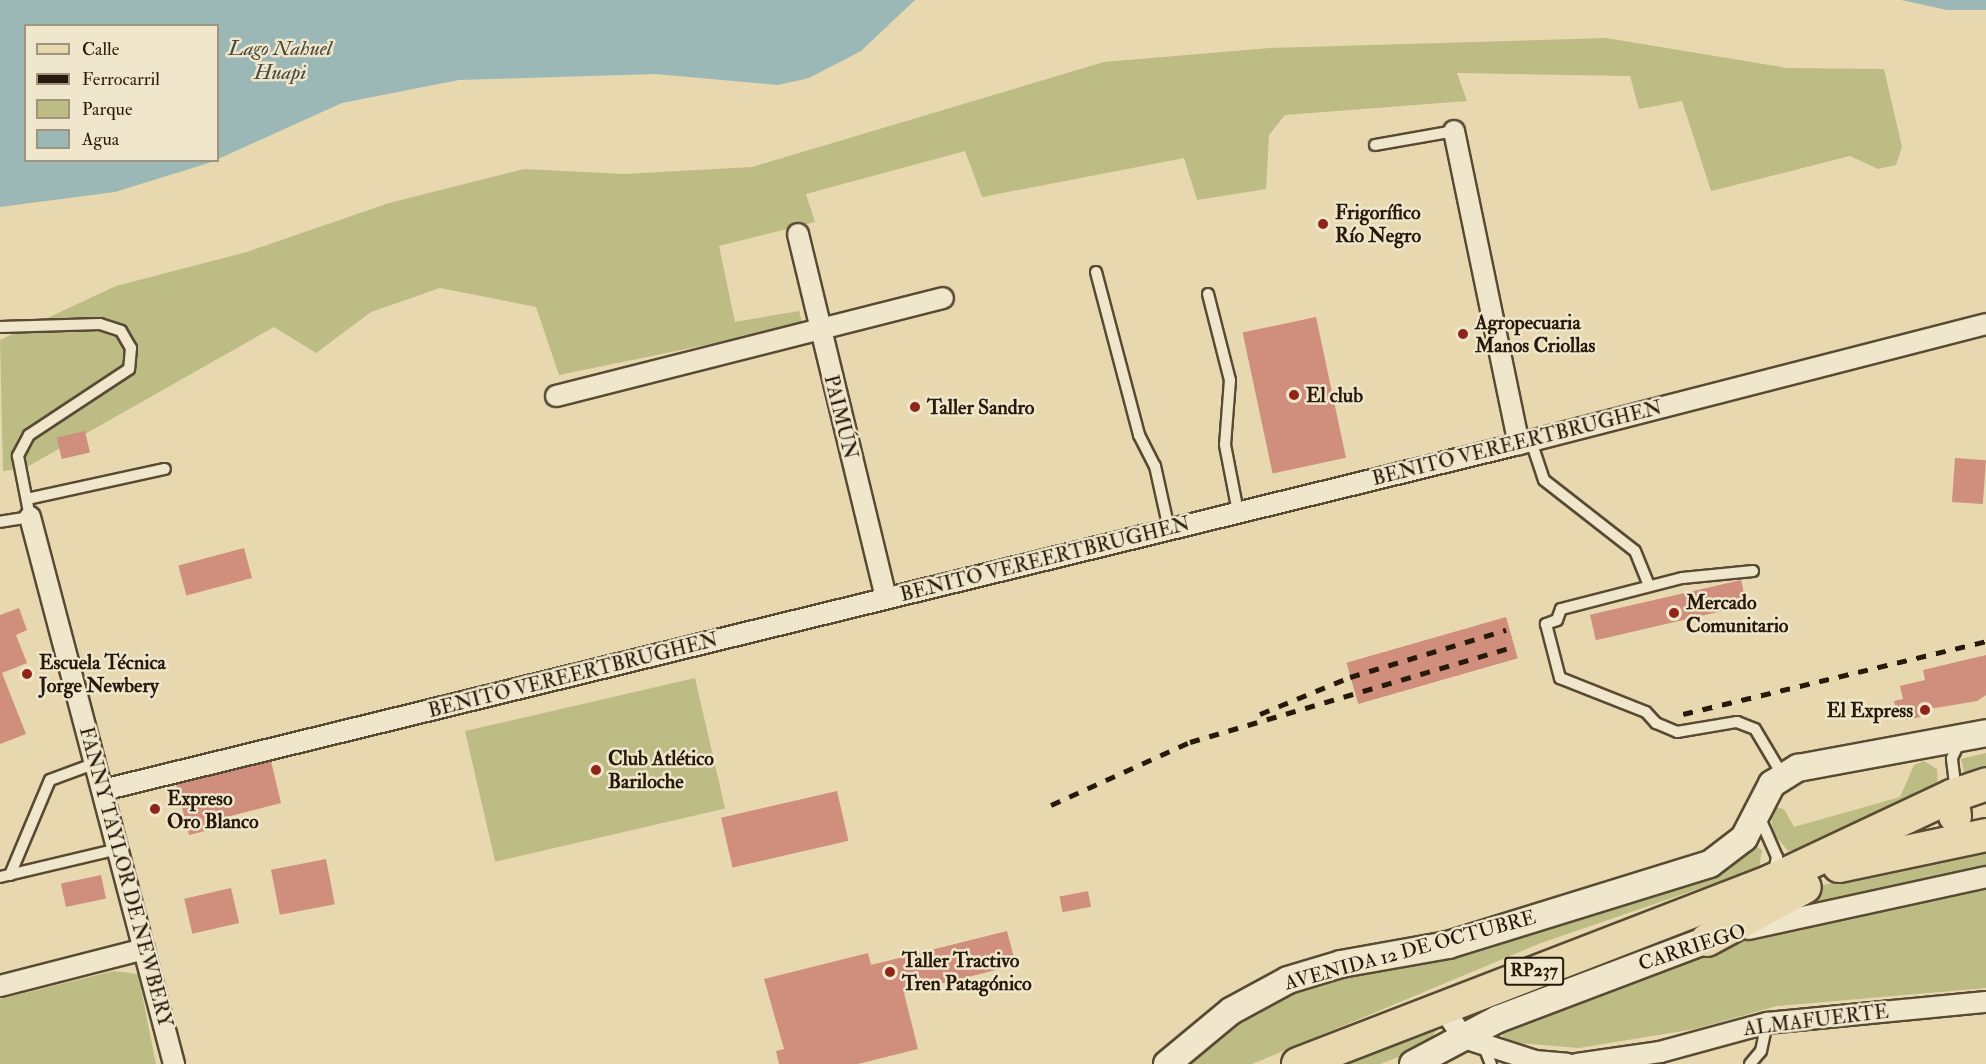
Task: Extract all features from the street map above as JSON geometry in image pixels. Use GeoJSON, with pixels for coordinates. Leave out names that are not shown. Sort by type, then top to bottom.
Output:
{"type":"FeatureCollection","features":[{"type":"Feature","properties":{"kind":"main road","name":"RP237"},"geometry":{"type":"LineString","coordinates":[[1298,1064],[1441,1006],[1771,881],[1954,795],[1986,784]]}},
{"type":"Feature","properties":{"kind":"main road","name":"RP237"},"geometry":{"type":"LineString","coordinates":[[1954,795],[1961,829],[1984,836]]}},
{"type":"Feature","properties":{"kind":"main road","name":"RP237"},"geometry":{"type":"LineString","coordinates":[[1771,881],[1984,836]]}},
{"type":"Feature","properties":{"kind":"main road"},"geometry":{"type":"LineString","coordinates":[[1707,940],[1863,860]]}},
{"type":"Feature","properties":{"kind":"street"},"geometry":{"type":"LineString","coordinates":[[1454,131],[1525,442]]}},
{"type":"Feature","properties":{"kind":"street","name":"PAIMÚN"},"geometry":{"type":"LineString","coordinates":[[798,234],[885,598]]}},
{"type":"Feature","properties":{"kind":"street"},"geometry":{"type":"LineString","coordinates":[[556,396],[943,298]]}},
{"type":"Feature","properties":{"kind":"street","name":"BENITO VEREERTBRUGHEN"},"geometry":{"type":"LineString","coordinates":[[103,790],[1525,442],[1986,324]]}},
{"type":"Feature","properties":{"kind":"street","name":"FANNY TAYLOR DE NEWBERY"},"geometry":{"type":"LineString","coordinates":[[28,508],[174,1064]]}},
{"type":"Feature","properties":{"kind":"street"},"geometry":{"type":"LineString","coordinates":[[1783,777],[1798,768],[1880,750],[1974,736]]}},
{"type":"Feature","properties":{"kind":"street","name":"AVENIDA 12 DE OCTUBRE"},"geometry":{"type":"LineString","coordinates":[[1167,1064],[1231,1011],[1278,984],[1341,964],[1448,945],[1710,864],[1730,853],[1759,816],[1772,784],[1783,777]]}},
{"type":"Feature","properties":{"kind":"street","name":"CARRIEGO"},"geometry":{"type":"LineString","coordinates":[[1413,1064],[1473,1040],[1498,1019],[1707,940],[1986,877]]}},
{"type":"Feature","properties":{"kind":"street"},"geometry":{"type":"LineString","coordinates":[[0,986],[144,949]]}},
{"type":"Feature","properties":{"kind":"street","name":"ALMAFUERTE"},"geometry":{"type":"LineString","coordinates":[[1577,1064],[1660,1052],[1767,1023],[1986,1002]]}},
{"type":"Feature","properties":{"kind":"street"},"geometry":{"type":"LineString","coordinates":[[1441,1006],[1473,1040],[1535,1061],[1567,1064]]}},
{"type":"Feature","properties":{"kind":"lane"},"geometry":{"type":"LineString","coordinates":[[1375,145],[1454,131]]}},
{"type":"Feature","properties":{"kind":"lane"},"geometry":{"type":"LineString","coordinates":[[1096,272],[1139,435],[1155,466],[1169,529]]}},
{"type":"Feature","properties":{"kind":"lane"},"geometry":{"type":"LineString","coordinates":[[1208,294],[1230,380],[1225,445],[1238,512]]}},
{"type":"Feature","properties":{"kind":"lane"},"geometry":{"type":"LineString","coordinates":[[0,327],[100,324],[121,331],[131,348],[129,369],[29,435],[18,456],[28,508]]}},
{"type":"Feature","properties":{"kind":"lane"},"geometry":{"type":"LineString","coordinates":[[1525,442],[1544,480],[1635,551],[1649,586]]}},
{"type":"Feature","properties":{"kind":"lane"},"geometry":{"type":"LineString","coordinates":[[0,522],[28,508],[165,469]]}},
{"type":"Feature","properties":{"kind":"lane"},"geometry":{"type":"LineString","coordinates":[[1753,571],[1682,578],[1649,586],[1561,609],[1557,620],[1546,624],[1560,678],[1646,712],[1656,723],[1677,732],[1737,722],[1755,729],[1783,777]]}},
{"type":"Feature","properties":{"kind":"lane"},"geometry":{"type":"LineString","coordinates":[[1954,795],[1952,758],[1974,736]]}},
{"type":"Feature","properties":{"kind":"lane"},"geometry":{"type":"LineString","coordinates":[[5,876],[50,780],[96,764]]}},
{"type":"Feature","properties":{"kind":"lane"},"geometry":{"type":"LineString","coordinates":[[1759,816],[1777,858],[1771,881]]}},
{"type":"Feature","properties":{"kind":"lane"},"geometry":{"type":"LineString","coordinates":[[5,876],[118,849]]}},
{"type":"Feature","properties":{"kind":"lane"},"geometry":{"type":"LineString","coordinates":[[1750,1064],[1761,1051],[1767,1023]]}},
{"type":"Feature","properties":{"kind":"lane"},"geometry":{"type":"LineString","coordinates":[[1473,1040],[1491,1064]]}},
{"type":"Feature","properties":{"kind":"green space"},"geometry":{"type":"Polygon","coordinates":[[[1606,38],[1787,68],[1884,69],[1902,147],[1896,165],[1878,169],[1850,156],[1711,191],[1682,101],[1639,109],[1630,76],[1457,73],[1467,101],[1285,115],[1269,135],[1266,189],[1197,200],[1184,158],[982,197],[965,151],[806,194],[815,222],[719,246],[735,322],[799,311],[803,325],[559,375],[536,307],[440,288],[371,312],[316,353],[274,327],[25,468],[3,471],[0,340],[116,286],[247,252],[389,203],[524,169],[624,174],[752,167],[1104,62],[1270,48],[1606,38]]]}},
{"type":"Feature","properties":{"kind":"green space","name":"Club Atlético Bariloche"},"geometry":{"type":"Polygon","coordinates":[[[695,678],[725,809],[495,862],[465,731],[695,678]]]}},
{"type":"Feature","properties":{"kind":"green space"},"geometry":{"type":"Polygon","coordinates":[[[1986,753],[1986,771],[1965,776],[1961,759],[1986,753]]]}},
{"type":"Feature","properties":{"kind":"green space"},"geometry":{"type":"Polygon","coordinates":[[[1924,761],[1937,769],[1938,792],[1800,849],[1788,851],[1773,833],[1770,806],[1784,809],[1794,827],[1900,797],[1914,765],[1924,761]]]}},
{"type":"Feature","properties":{"kind":"green space"},"geometry":{"type":"Polygon","coordinates":[[[1753,845],[1762,850],[1759,868],[1541,943],[1252,1064],[1179,1064],[1254,1003],[1753,845]]]}},
{"type":"Feature","properties":{"kind":"green space"},"geometry":{"type":"Polygon","coordinates":[[[1986,848],[1986,873],[1793,912],[1814,887],[1986,848]]]}},
{"type":"Feature","properties":{"kind":"green space"},"geometry":{"type":"Polygon","coordinates":[[[1986,882],[1986,988],[1777,1006],[1695,1029],[1579,1048],[1505,1042],[1499,1025],[1717,943],[1986,882]]]}},
{"type":"Feature","properties":{"kind":"green space"},"geometry":{"type":"Polygon","coordinates":[[[1766,900],[1702,937],[1465,1022],[1459,1012],[1766,900]]]}},
{"type":"Feature","properties":{"kind":"green space"},"geometry":{"type":"Polygon","coordinates":[[[114,971],[138,974],[156,1064],[0,1064],[0,999],[114,971]]]}},
{"type":"Feature","properties":{"kind":"green space"},"geometry":{"type":"Polygon","coordinates":[[[1435,1023],[1436,1031],[1425,1047],[1380,1064],[1340,1064],[1435,1023]]]}},
{"type":"Feature","properties":{"kind":"water","name":"Lago Nahuel Huapi"},"geometry":{"type":"Polygon","coordinates":[[[0,0],[915,0],[861,51],[809,78],[778,85],[656,74],[459,80],[342,103],[219,159],[219,24],[24,24],[24,162],[212,162],[115,192],[0,207],[0,0]]]}},
{"type":"Feature","properties":{"kind":"water"},"geometry":{"type":"Polygon","coordinates":[[[1901,0],[1986,0],[1986,10],[1947,10],[1901,0]]]}},
{"type":"Feature","properties":{"kind":"building","name":"El club"},"geometry":{"type":"Polygon","coordinates":[[[1316,317],[1346,458],[1273,473],[1243,333],[1316,317]]]}},
{"type":"Feature","properties":{"kind":"building"},"geometry":{"type":"Polygon","coordinates":[[[85,431],[90,452],[62,459],[57,438],[85,431]]]}},
{"type":"Feature","properties":{"kind":"building"},"geometry":{"type":"Polygon","coordinates":[[[1955,458],[1986,460],[1983,504],[1952,502],[1955,458]]]}},
{"type":"Feature","properties":{"kind":"building"},"geometry":{"type":"Polygon","coordinates":[[[244,548],[252,578],[186,596],[178,566],[244,548]]]}},
{"type":"Feature","properties":{"kind":"building"},"geometry":{"type":"Polygon","coordinates":[[[1741,580],[1747,605],[1596,640],[1590,615],[1741,580]]]}},
{"type":"Feature","properties":{"kind":"building"},"geometry":{"type":"Polygon","coordinates":[[[19,608],[27,630],[16,635],[27,663],[2,673],[26,734],[0,744],[0,615],[19,608]]]}},
{"type":"Feature","properties":{"kind":"building"},"geometry":{"type":"Polygon","coordinates":[[[1506,617],[1518,658],[1358,704],[1346,663],[1506,617]]]}},
{"type":"Feature","properties":{"kind":"building"},"geometry":{"type":"Polygon","coordinates":[[[1986,655],[1986,695],[1977,701],[1923,710],[1925,716],[1906,720],[1904,713],[1897,714],[1894,701],[1903,699],[1900,686],[1925,680],[1923,670],[1986,655]]]}},
{"type":"Feature","properties":{"kind":"building"},"geometry":{"type":"Polygon","coordinates":[[[271,761],[281,803],[215,820],[217,828],[189,835],[176,784],[271,761]]]}},
{"type":"Feature","properties":{"kind":"building"},"geometry":{"type":"Polygon","coordinates":[[[837,791],[848,841],[733,867],[721,818],[837,791]]]}},
{"type":"Feature","properties":{"kind":"building"},"geometry":{"type":"Polygon","coordinates":[[[326,859],[335,904],[280,915],[271,870],[326,859]]]}},
{"type":"Feature","properties":{"kind":"building"},"geometry":{"type":"Polygon","coordinates":[[[101,875],[106,898],[66,907],[61,884],[101,875]]]}},
{"type":"Feature","properties":{"kind":"building"},"geometry":{"type":"Polygon","coordinates":[[[231,888],[239,923],[192,934],[184,899],[231,888]]]}},
{"type":"Feature","properties":{"kind":"building"},"geometry":{"type":"Polygon","coordinates":[[[1088,891],[1091,907],[1063,912],[1060,897],[1088,891]]]}},
{"type":"Feature","properties":{"kind":"building"},"geometry":{"type":"Polygon","coordinates":[[[1007,931],[1016,965],[904,993],[918,1049],[858,1064],[779,1064],[776,1051],[784,1049],[764,979],[868,953],[871,965],[1007,931]]]}},
{"type":"Feature","properties":{"kind":"railway"},"geometry":{"type":"LineString","coordinates":[[1260,714],[1350,677],[1506,630]]}},
{"type":"Feature","properties":{"kind":"railway"},"geometry":{"type":"LineString","coordinates":[[1683,714],[1986,641]]}},
{"type":"Feature","properties":{"kind":"railway"},"geometry":{"type":"LineString","coordinates":[[1051,805],[1190,742],[1509,648]]}},
{"type":"Feature","properties":{"kind":"place","name":"Frigorífico Río Negro"},"geometry":{"type":"Point","coordinates":[1323,224]}},
{"type":"Feature","properties":{"kind":"place","name":"Agropecuaria Manos Criollas"},"geometry":{"type":"Point","coordinates":[1463,334]}},
{"type":"Feature","properties":{"kind":"place","name":"El club"},"geometry":{"type":"Point","coordinates":[1294,395]}},
{"type":"Feature","properties":{"kind":"place","name":"Taller Sandro"},"geometry":{"type":"Point","coordinates":[915,407]}},
{"type":"Feature","properties":{"kind":"place","name":"Mercado Comunitario"},"geometry":{"type":"Point","coordinates":[1674,613]}},
{"type":"Feature","properties":{"kind":"place","name":"Escuela Técnica Jorge Newbery"},"geometry":{"type":"Point","coordinates":[27,674]}},
{"type":"Feature","properties":{"kind":"place","name":"El Express"},"geometry":{"type":"Point","coordinates":[1925,710]}},
{"type":"Feature","properties":{"kind":"place","name":"Club Atlético Bariloche"},"geometry":{"type":"Point","coordinates":[596,770]}},
{"type":"Feature","properties":{"kind":"place","name":"Expreso Oro Blanco"},"geometry":{"type":"Point","coordinates":[155,809]}},
{"type":"Feature","properties":{"kind":"place","name":"Taller Tractivo Tren Patagónico"},"geometry":{"type":"Point","coordinates":[890,972]}}]}
